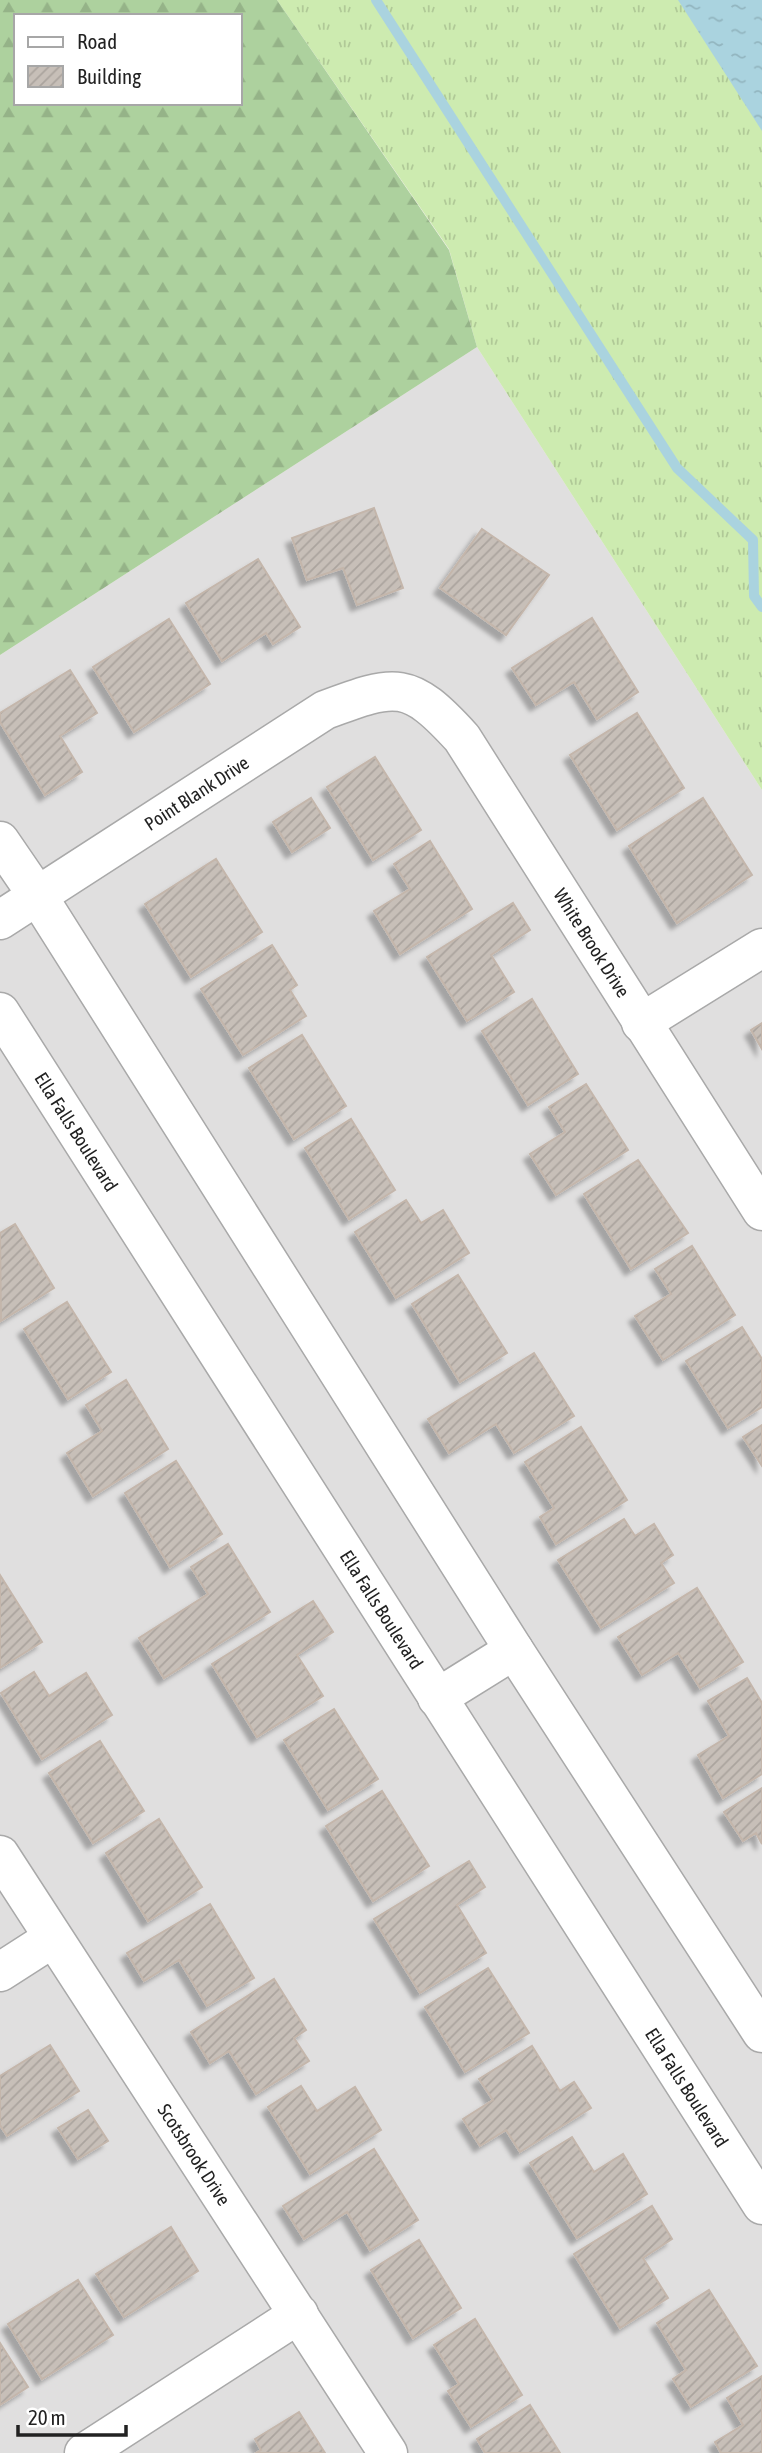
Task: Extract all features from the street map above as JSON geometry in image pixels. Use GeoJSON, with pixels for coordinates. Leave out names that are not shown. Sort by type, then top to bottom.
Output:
{"type":"FeatureCollection","features":[{"type":"Feature","properties":{"kind":"street","name":"Point Blank Drive"},"geometry":{"type":"LineString","coordinates":[[0,920],[325,710],[369,693],[404,690]]}},
{"type":"Feature","properties":{"kind":"street","name":"White Brook Drive"},"geometry":{"type":"LineString","coordinates":[[404,690],[435,709],[462,738],[762,1211]]}},
{"type":"Feature","properties":{"kind":"street"},"geometry":{"type":"LineString","coordinates":[[0,841],[37,895],[514,1650],[762,2033]]}},
{"type":"Feature","properties":{"kind":"street"},"geometry":{"type":"LineString","coordinates":[[641,1023],[762,948]]}},
{"type":"Feature","properties":{"kind":"street","name":"Ella Falls Boulevard"},"geometry":{"type":"LineString","coordinates":[[0,1012],[762,2205]]}},
{"type":"Feature","properties":{"kind":"street"},"geometry":{"type":"LineString","coordinates":[[437,1698],[514,1650]]}},
{"type":"Feature","properties":{"kind":"street","name":"Scotsbrook Drive"},"geometry":{"type":"LineString","coordinates":[[0,1855],[388,2453]]}},
{"type":"Feature","properties":{"kind":"street"},"geometry":{"type":"LineString","coordinates":[[0,1972],[53,1938]]}},
{"type":"Feature","properties":{"kind":"street"},"geometry":{"type":"LineString","coordinates":[[84,2453],[299,2314]]}},
{"type":"Feature","properties":{"kind":"shaded area"},"geometry":{"type":"Polygon","coordinates":[[[477,347],[762,790],[762,2453],[0,2453],[0,655],[477,347]]]}},
{"type":"Feature","properties":{"kind":"green space"},"geometry":{"type":"Polygon","coordinates":[[[0,0],[277,0],[449,250],[477,347],[0,655],[0,0]]]}},
{"type":"Feature","properties":{"kind":"green space"},"geometry":{"type":"Polygon","coordinates":[[[277,0],[762,0],[762,790],[477,347],[449,249],[277,0]]]}},
{"type":"Feature","properties":{"kind":"water"},"geometry":{"type":"Polygon","coordinates":[[[678,0],[762,0],[762,131],[678,0]]]}},
{"type":"Feature","properties":{"kind":"building"},"geometry":{"type":"Polygon","coordinates":[[[374,508],[403,588],[357,605],[343,568],[307,580],[292,538],[374,508]]]}},
{"type":"Feature","properties":{"kind":"building"},"geometry":{"type":"Polygon","coordinates":[[[482,529],[549,575],[506,635],[440,588],[482,529]]]}},
{"type":"Feature","properties":{"kind":"building"},"geometry":{"type":"Polygon","coordinates":[[[258,559],[300,627],[273,644],[266,633],[222,661],[186,603],[258,559]]]}},
{"type":"Feature","properties":{"kind":"building"},"geometry":{"type":"Polygon","coordinates":[[[592,618],[638,692],[597,719],[574,682],[536,705],[512,668],[592,618]]]}},
{"type":"Feature","properties":{"kind":"building"},"geometry":{"type":"Polygon","coordinates":[[[169,619],[210,684],[134,732],[93,667],[169,619]]]}},
{"type":"Feature","properties":{"kind":"building"},"geometry":{"type":"Polygon","coordinates":[[[70,670],[97,713],[60,736],[82,772],[45,795],[0,722],[0,713],[70,670]]]}},
{"type":"Feature","properties":{"kind":"building"},"geometry":{"type":"Polygon","coordinates":[[[637,713],[684,788],[617,830],[570,755],[637,713]]]}},
{"type":"Feature","properties":{"kind":"building"},"geometry":{"type":"Polygon","coordinates":[[[375,757],[421,830],[373,860],[327,787],[375,757]]]}},
{"type":"Feature","properties":{"kind":"building"},"geometry":{"type":"Polygon","coordinates":[[[311,798],[330,828],[292,852],[273,822],[311,798]]]}},
{"type":"Feature","properties":{"kind":"building"},"geometry":{"type":"Polygon","coordinates":[[[703,798],[752,875],[677,923],[629,846],[703,798]]]}},
{"type":"Feature","properties":{"kind":"building"},"geometry":{"type":"Polygon","coordinates":[[[430,841],[472,909],[400,954],[374,911],[410,889],[394,864],[430,841]]]}},
{"type":"Feature","properties":{"kind":"building"},"geometry":{"type":"Polygon","coordinates":[[[216,859],[262,932],[191,977],[145,904],[216,859]]]}},
{"type":"Feature","properties":{"kind":"building"},"geometry":{"type":"Polygon","coordinates":[[[513,903],[530,930],[491,955],[514,992],[467,1021],[427,957],[513,903]]]}},
{"type":"Feature","properties":{"kind":"building"},"geometry":{"type":"Polygon","coordinates":[[[272,945],[297,985],[290,990],[306,1016],[243,1055],[201,989],[272,945]]]}},
{"type":"Feature","properties":{"kind":"building"},"geometry":{"type":"Polygon","coordinates":[[[532,999],[578,1074],[528,1105],[482,1031],[532,999]]]}},
{"type":"Feature","properties":{"kind":"building"},"geometry":{"type":"Polygon","coordinates":[[[762,1023],[762,1049],[751,1030],[762,1023]]]}},
{"type":"Feature","properties":{"kind":"building"},"geometry":{"type":"Polygon","coordinates":[[[302,1035],[346,1106],[294,1139],[249,1068],[302,1035]]]}},
{"type":"Feature","properties":{"kind":"building"},"geometry":{"type":"Polygon","coordinates":[[[586,1084],[628,1150],[556,1195],[530,1154],[565,1132],[549,1107],[586,1084]]]}},
{"type":"Feature","properties":{"kind":"building"},"geometry":{"type":"Polygon","coordinates":[[[351,1119],[395,1190],[349,1219],[305,1148],[351,1119]]]}},
{"type":"Feature","properties":{"kind":"building"},"geometry":{"type":"Polygon","coordinates":[[[638,1160],[688,1233],[631,1269],[584,1194],[638,1160]]]}},
{"type":"Feature","properties":{"kind":"building"},"geometry":{"type":"Polygon","coordinates":[[[406,1200],[421,1223],[443,1210],[469,1253],[396,1298],[355,1232],[406,1200]]]}},
{"type":"Feature","properties":{"kind":"building"},"geometry":{"type":"Polygon","coordinates":[[[15,1224],[54,1288],[1,1321],[0,1233],[15,1224]]]}},
{"type":"Feature","properties":{"kind":"building"},"geometry":{"type":"Polygon","coordinates":[[[692,1246],[735,1315],[663,1360],[635,1316],[671,1294],[655,1269],[692,1246]]]}},
{"type":"Feature","properties":{"kind":"building"},"geometry":{"type":"Polygon","coordinates":[[[458,1275],[507,1353],[460,1382],[412,1304],[458,1275]]]}},
{"type":"Feature","properties":{"kind":"building"},"geometry":{"type":"Polygon","coordinates":[[[67,1302],[111,1372],[68,1399],[24,1329],[67,1302]]]}},
{"type":"Feature","properties":{"kind":"building"},"geometry":{"type":"Polygon","coordinates":[[[742,1327],[762,1359],[762,1407],[728,1428],[686,1361],[742,1327]]]}},
{"type":"Feature","properties":{"kind":"building"},"geometry":{"type":"Polygon","coordinates":[[[534,1353],[574,1416],[514,1453],[496,1424],[449,1453],[428,1419],[534,1353]]]}},
{"type":"Feature","properties":{"kind":"building"},"geometry":{"type":"Polygon","coordinates":[[[126,1380],[168,1449],[93,1496],[67,1453],[102,1431],[86,1405],[126,1380]]]}},
{"type":"Feature","properties":{"kind":"building"},"geometry":{"type":"Polygon","coordinates":[[[762,1425],[762,1466],[743,1437],[762,1425]]]}},
{"type":"Feature","properties":{"kind":"building"},"geometry":{"type":"Polygon","coordinates":[[[581,1427],[627,1500],[556,1544],[540,1517],[554,1508],[525,1462],[581,1427]]]}},
{"type":"Feature","properties":{"kind":"building"},"geometry":{"type":"Polygon","coordinates":[[[176,1461],[222,1534],[170,1567],[125,1493],[176,1461]]]}},
{"type":"Feature","properties":{"kind":"building"},"geometry":{"type":"Polygon","coordinates":[[[624,1519],[635,1536],[654,1524],[673,1555],[661,1563],[674,1583],[601,1628],[558,1560],[624,1519]]]}},
{"type":"Feature","properties":{"kind":"building"},"geometry":{"type":"Polygon","coordinates":[[[228,1544],[270,1612],[164,1678],[139,1638],[208,1594],[191,1567],[228,1544]]]}},
{"type":"Feature","properties":{"kind":"building"},"geometry":{"type":"Polygon","coordinates":[[[0,1575],[42,1642],[0,1668],[0,1575]]]}},
{"type":"Feature","properties":{"kind":"building"},"geometry":{"type":"Polygon","coordinates":[[[697,1588],[743,1662],[700,1688],[678,1653],[642,1675],[618,1637],[697,1588]]]}},
{"type":"Feature","properties":{"kind":"building"},"geometry":{"type":"Polygon","coordinates":[[[313,1601],[333,1632],[297,1655],[323,1696],[257,1737],[212,1664],[313,1601]]]}},
{"type":"Feature","properties":{"kind":"building"},"geometry":{"type":"Polygon","coordinates":[[[34,1672],[49,1696],[86,1673],[112,1715],[42,1759],[1,1693],[34,1672]]]}},
{"type":"Feature","properties":{"kind":"building"},"geometry":{"type":"Polygon","coordinates":[[[747,1678],[762,1703],[762,1774],[723,1798],[698,1755],[729,1736],[708,1701],[747,1678]]]}},
{"type":"Feature","properties":{"kind":"building"},"geometry":{"type":"Polygon","coordinates":[[[334,1709],[378,1779],[328,1810],[284,1740],[334,1709]]]}},
{"type":"Feature","properties":{"kind":"building"},"geometry":{"type":"Polygon","coordinates":[[[100,1741],[144,1811],[93,1843],[49,1773],[100,1741]]]}},
{"type":"Feature","properties":{"kind":"building"},"geometry":{"type":"Polygon","coordinates":[[[762,1788],[762,1844],[756,1833],[743,1841],[724,1812],[762,1788]]]}},
{"type":"Feature","properties":{"kind":"building"},"geometry":{"type":"Polygon","coordinates":[[[382,1791],[429,1866],[373,1901],[326,1826],[382,1791]]]}},
{"type":"Feature","properties":{"kind":"building"},"geometry":{"type":"Polygon","coordinates":[[[159,1819],[202,1887],[148,1921],[106,1853],[159,1819]]]}},
{"type":"Feature","properties":{"kind":"building"},"geometry":{"type":"Polygon","coordinates":[[[469,1861],[485,1887],[457,1905],[486,1953],[420,1993],[374,1919],[469,1861]]]}},
{"type":"Feature","properties":{"kind":"building"},"geometry":{"type":"Polygon","coordinates":[[[210,1904],[254,1978],[207,2006],[179,1960],[144,1981],[127,1953],[210,1904]]]}},
{"type":"Feature","properties":{"kind":"building"},"geometry":{"type":"Polygon","coordinates":[[[488,1968],[529,2033],[465,2072],[425,2007],[488,1968]]]}},
{"type":"Feature","properties":{"kind":"building"},"geometry":{"type":"Polygon","coordinates":[[[274,1979],[306,2030],[294,2038],[309,2061],[256,2094],[229,2051],[210,2063],[191,2032],[274,1979]]]}},
{"type":"Feature","properties":{"kind":"building"},"geometry":{"type":"Polygon","coordinates":[[[50,2045],[79,2091],[7,2136],[0,2125],[0,2076],[50,2045]]]}},
{"type":"Feature","properties":{"kind":"building"},"geometry":{"type":"Polygon","coordinates":[[[532,2046],[560,2091],[574,2082],[591,2108],[520,2152],[506,2130],[480,2146],[463,2119],[493,2100],[479,2079],[532,2046]]]}},
{"type":"Feature","properties":{"kind":"building"},"geometry":{"type":"Polygon","coordinates":[[[301,2086],[317,2111],[355,2087],[381,2130],[310,2174],[268,2107],[301,2086]]]}},
{"type":"Feature","properties":{"kind":"building"},"geometry":{"type":"Polygon","coordinates":[[[88,2110],[108,2141],[78,2159],[58,2128],[88,2110]]]}},
{"type":"Feature","properties":{"kind":"building"},"geometry":{"type":"Polygon","coordinates":[[[572,2137],[594,2172],[623,2154],[647,2194],[577,2238],[530,2163],[572,2137]]]}},
{"type":"Feature","properties":{"kind":"building"},"geometry":{"type":"Polygon","coordinates":[[[374,2149],[418,2220],[370,2250],[347,2212],[304,2239],[283,2206],[374,2149]]]}},
{"type":"Feature","properties":{"kind":"building"},"geometry":{"type":"Polygon","coordinates":[[[652,2206],[672,2239],[643,2258],[668,2298],[620,2328],[574,2254],[652,2206]]]}},
{"type":"Feature","properties":{"kind":"building"},"geometry":{"type":"Polygon","coordinates":[[[171,2227],[198,2271],[124,2317],[96,2274],[171,2227]]]}},
{"type":"Feature","properties":{"kind":"building"},"geometry":{"type":"Polygon","coordinates":[[[419,2240],[461,2308],[413,2338],[371,2270],[419,2240]]]}},
{"type":"Feature","properties":{"kind":"building"},"geometry":{"type":"Polygon","coordinates":[[[78,2280],[113,2335],[42,2379],[8,2324],[78,2280]]]}},
{"type":"Feature","properties":{"kind":"building"},"geometry":{"type":"Polygon","coordinates":[[[709,2290],[757,2366],[691,2407],[673,2379],[686,2370],[657,2323],[709,2290]]]}},
{"type":"Feature","properties":{"kind":"building"},"geometry":{"type":"Polygon","coordinates":[[[475,2319],[522,2395],[471,2427],[448,2391],[459,2384],[434,2345],[475,2319]]]}},
{"type":"Feature","properties":{"kind":"building"},"geometry":{"type":"Polygon","coordinates":[[[0,2343],[28,2387],[0,2405],[0,2343]]]}},
{"type":"Feature","properties":{"kind":"building"},"geometry":{"type":"Polygon","coordinates":[[[762,2376],[762,2453],[721,2453],[715,2442],[743,2425],[727,2398],[762,2376]]]}},
{"type":"Feature","properties":{"kind":"building"},"geometry":{"type":"Polygon","coordinates":[[[530,2405],[560,2453],[485,2453],[477,2439],[530,2405]]]}},
{"type":"Feature","properties":{"kind":"building"},"geometry":{"type":"Polygon","coordinates":[[[299,2412],[325,2453],[256,2453],[261,2450],[255,2439],[299,2412]]]}},
{"type":"Feature","properties":{"kind":"waterway"},"geometry":{"type":"LineString","coordinates":[[376,0],[677,468],[753,540],[754,596],[762,607]]}}]}
